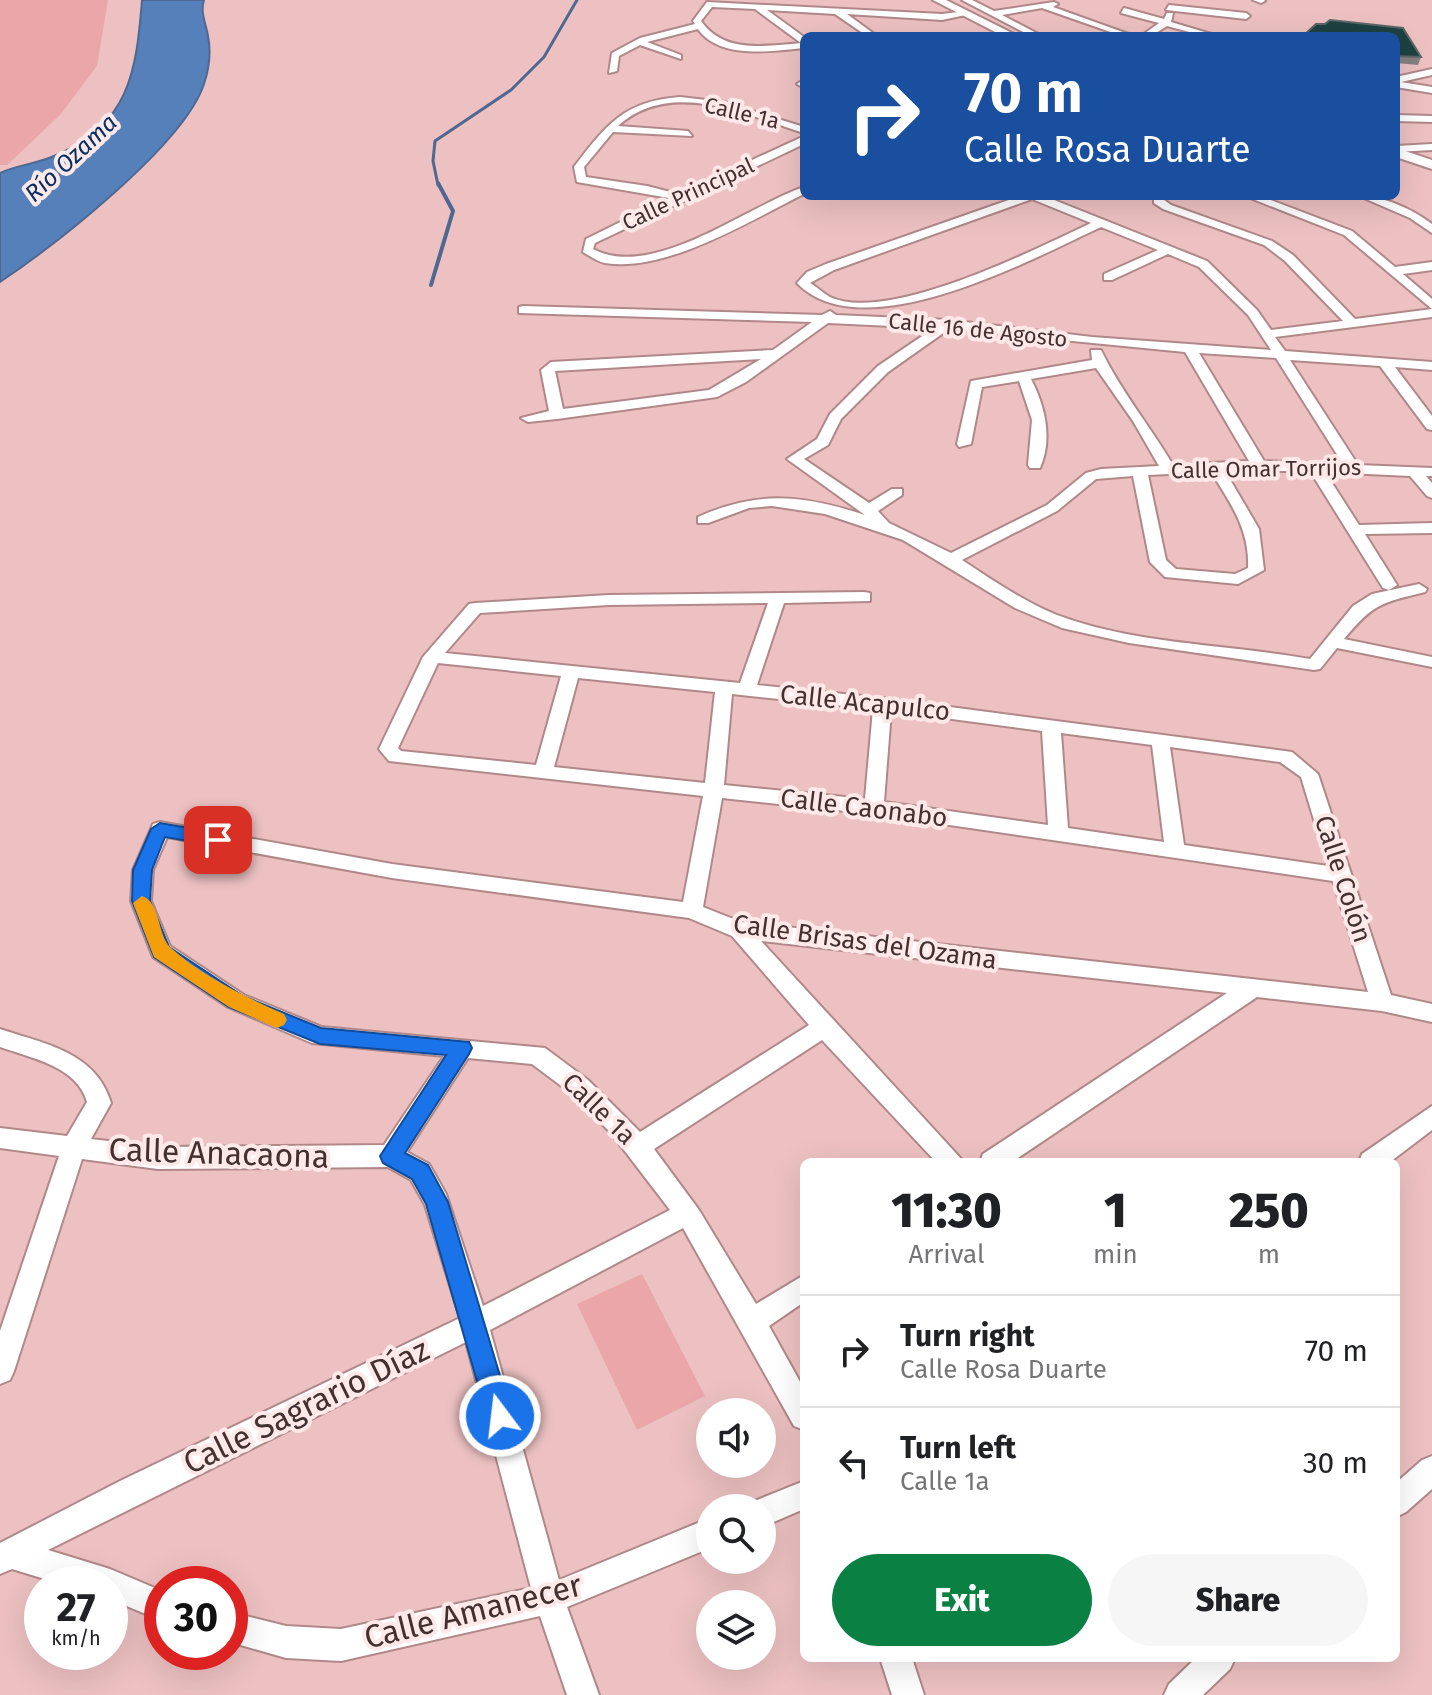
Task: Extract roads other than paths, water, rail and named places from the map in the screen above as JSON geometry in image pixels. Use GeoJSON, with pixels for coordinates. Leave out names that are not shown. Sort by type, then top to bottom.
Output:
{"type":"FeatureCollection","features":[{"type":"Feature","properties":{"kind":"street"},"geometry":{"type":"LineString","coordinates":[[966,0],[1029,32]]}},
{"type":"Feature","properties":{"kind":"street"},"geometry":{"type":"LineString","coordinates":[[990,14],[1063,0]]}},
{"type":"Feature","properties":{"kind":"street"},"geometry":{"type":"LineString","coordinates":[[932,1],[1004,32]]}},
{"type":"Feature","properties":{"kind":"street"},"geometry":{"type":"LineString","coordinates":[[932,1],[942,17],[974,32]]}},
{"type":"Feature","properties":{"kind":"street"},"geometry":{"type":"LineString","coordinates":[[800,43],[736,48],[699,26],[697,21],[710,4],[942,17],[966,14]]}},
{"type":"Feature","properties":{"kind":"street"},"geometry":{"type":"LineString","coordinates":[[1167,22],[1167,4],[1246,16]]}},
{"type":"Feature","properties":{"kind":"street"},"geometry":{"type":"LineString","coordinates":[[1043,6],[1118,32]]}},
{"type":"Feature","properties":{"kind":"street"},"geometry":{"type":"LineString","coordinates":[[758,7],[800,40]]}},
{"type":"Feature","properties":{"kind":"street"},"geometry":{"type":"LineString","coordinates":[[837,11],[867,32]]}},
{"type":"Feature","properties":{"kind":"street"},"geometry":{"type":"LineString","coordinates":[[1124,11],[1201,32]]}},
{"type":"Feature","properties":{"kind":"street"},"geometry":{"type":"LineString","coordinates":[[1151,32],[1167,22]]}},
{"type":"Feature","properties":{"kind":"street"},"geometry":{"type":"LineString","coordinates":[[612,71],[615,55],[640,42],[699,26]]}},
{"type":"Feature","properties":{"kind":"street"},"geometry":{"type":"LineString","coordinates":[[640,42],[678,57]]}},
{"type":"Feature","properties":{"kind":"street"},"geometry":{"type":"LineString","coordinates":[[1400,81],[1432,75]]}},
{"type":"Feature","properties":{"kind":"street"},"geometry":{"type":"LineString","coordinates":[[1400,83],[1432,90]]}},
{"type":"Feature","properties":{"kind":"street","name":"Calle 1a"},"geometry":{"type":"LineString","coordinates":[[680,198],[647,189],[581,180],[579,167],[612,129],[641,105],[717,99],[800,128]]}},
{"type":"Feature","properties":{"kind":"street"},"geometry":{"type":"LineString","coordinates":[[1400,118],[1432,119]]}},
{"type":"Feature","properties":{"kind":"street"},"geometry":{"type":"LineString","coordinates":[[612,129],[688,134]]}},
{"type":"Feature","properties":{"kind":"street","name":"Calle Principal"},"geometry":{"type":"LineString","coordinates":[[800,142],[590,241],[587,250],[594,258],[613,262],[657,257],[800,192]]}},
{"type":"Feature","properties":{"kind":"street"},"geometry":{"type":"LineString","coordinates":[[1400,151],[1432,147]]}},
{"type":"Feature","properties":{"kind":"street"},"geometry":{"type":"LineString","coordinates":[[1400,153],[1432,165]]}},
{"type":"Feature","properties":{"kind":"street"},"geometry":{"type":"LineString","coordinates":[[1400,164],[1432,175]]}},
{"type":"Feature","properties":{"kind":"street"},"geometry":{"type":"LineString","coordinates":[[1021,200],[830,267],[811,275],[803,283],[818,297],[837,305],[890,302],[944,290],[1103,222]]}},
{"type":"Feature","properties":{"kind":"street"},"geometry":{"type":"LineString","coordinates":[[1043,200],[1170,249],[1203,264],[1218,275],[1267,334],[1352,466]]}},
{"type":"Feature","properties":{"kind":"street"},"geometry":{"type":"LineString","coordinates":[[1158,200],[1167,207],[1268,243],[1289,258],[1352,323]]}},
{"type":"Feature","properties":{"kind":"street"},"geometry":{"type":"LineString","coordinates":[[1261,200],[1340,228],[1432,305]]}},
{"type":"Feature","properties":{"kind":"street"},"geometry":{"type":"LineString","coordinates":[[1374,200],[1414,216],[1432,230]]}},
{"type":"Feature","properties":{"kind":"street"},"geometry":{"type":"LineString","coordinates":[[1108,277],[1170,249]]}},
{"type":"Feature","properties":{"kind":"street"},"geometry":{"type":"LineString","coordinates":[[1395,271],[1432,266]]}},
{"type":"Feature","properties":{"kind":"street"},"geometry":{"type":"LineString","coordinates":[[528,418],[712,394],[741,379],[772,354],[828,318],[837,305]]}},
{"type":"Feature","properties":{"kind":"street","name":"Calle 16 de Agosto"},"geometry":{"type":"LineString","coordinates":[[523,310],[948,324],[1092,341],[1432,366]]}},
{"type":"Feature","properties":{"kind":"street"},"geometry":{"type":"LineString","coordinates":[[1267,334],[1432,313]]}},
{"type":"Feature","properties":{"kind":"street"},"geometry":{"type":"LineString","coordinates":[[885,528],[869,510],[794,459],[823,442],[835,417],[883,369],[948,324]]}},
{"type":"Feature","properties":{"kind":"street"},"geometry":{"type":"LineString","coordinates":[[1092,341],[1099,363],[1169,471]]}},
{"type":"Feature","properties":{"kind":"street"},"geometry":{"type":"LineString","coordinates":[[1190,349],[1259,465]]}},
{"type":"Feature","properties":{"kind":"street"},"geometry":{"type":"LineString","coordinates":[[557,415],[548,370],[556,365],[772,354]]}},
{"type":"Feature","properties":{"kind":"street"},"geometry":{"type":"LineString","coordinates":[[1384,362],[1432,426]]}},
{"type":"Feature","properties":{"kind":"street"},"geometry":{"type":"LineString","coordinates":[[964,444],[974,386],[1099,363]]}},
{"type":"Feature","properties":{"kind":"street"},"geometry":{"type":"LineString","coordinates":[[1024,377],[1040,410],[1041,436],[1035,465]]}},
{"type":"Feature","properties":{"kind":"street","name":"Calle Omar Torrijos"},"geometry":{"type":"LineString","coordinates":[[951,559],[1038,516],[1074,492],[1091,476],[1101,473],[1259,465],[1352,466],[1432,472]]}},
{"type":"Feature","properties":{"kind":"street"},"geometry":{"type":"LineString","coordinates":[[1314,466],[1389,585]]}},
{"type":"Feature","properties":{"kind":"street"},"geometry":{"type":"LineString","coordinates":[[1140,473],[1158,562],[1171,574],[1238,579],[1256,570],[1259,552],[1253,529],[1216,468]]}},
{"type":"Feature","properties":{"kind":"street"},"geometry":{"type":"LineString","coordinates":[[1415,472],[1432,493]]}},
{"type":"Feature","properties":{"kind":"street"},"geometry":{"type":"LineString","coordinates":[[869,510],[897,492]]}},
{"type":"Feature","properties":{"kind":"street"},"geometry":{"type":"LineString","coordinates":[[703,520],[744,504],[775,503],[814,508],[885,528],[951,559],[978,581],[1036,614],[1174,647],[1240,651],[1314,665],[1359,610],[1378,598],[1419,589]]}},
{"type":"Feature","properties":{"kind":"street"},"geometry":{"type":"LineString","coordinates":[[1355,530],[1432,528]]}},
{"type":"Feature","properties":{"kind":"street"},"geometry":{"type":"LineString","coordinates":[[432,657],[467,613],[486,606],[609,600],[864,597]]}},
{"type":"Feature","properties":{"kind":"street"},"geometry":{"type":"LineString","coordinates":[[747,690],[777,600]]}},
{"type":"Feature","properties":{"kind":"street"},"geometry":{"type":"LineString","coordinates":[[1334,642],[1432,662]]}},
{"type":"Feature","properties":{"kind":"street","name":"Calle Acapulco"},"geometry":{"type":"LineString","coordinates":[[432,657],[882,704],[1244,749],[1297,761]]}},
{"type":"Feature","properties":{"kind":"street","name":"Calle Caonabo"},"geometry":{"type":"LineString","coordinates":[[432,657],[388,749],[396,757],[874,807],[1341,875]]}},
{"type":"Feature","properties":{"kind":"street"},"geometry":{"type":"LineString","coordinates":[[543,772],[571,673]]}},
{"type":"Feature","properties":{"kind":"street"},"geometry":{"type":"LineString","coordinates":[[692,911],[714,791],[724,688]]}},
{"type":"Feature","properties":{"kind":"street"},"geometry":{"type":"LineString","coordinates":[[874,807],[882,704]]}},
{"type":"Feature","properties":{"kind":"street"},"geometry":{"type":"LineString","coordinates":[[1051,726],[1058,833]]}},
{"type":"Feature","properties":{"kind":"street"},"geometry":{"type":"LineString","coordinates":[[1160,739],[1175,850]]}},
{"type":"Feature","properties":{"kind":"street","name":"Calle Colón"},"geometry":{"type":"LineString","coordinates":[[1297,761],[1309,774],[1382,1002]]}},
{"type":"Feature","properties":{"kind":"street","name":"Calle 1a"},"geometry":{"type":"LineString","coordinates":[[160,829],[143,870],[141,901],[161,951],[236,1001],[320,1036],[537,1055],[567,1074],[639,1146],[686,1214],[752,1322],[800,1409]]}},
{"type":"Feature","properties":{"kind":"street","name":"Calle Brisas del Ozama"},"geometry":{"type":"LineString","coordinates":[[160,829],[392,871],[692,911],[739,930],[1382,1002],[1432,1013]]}},
{"type":"Feature","properties":{"kind":"street"},"geometry":{"type":"LineString","coordinates":[[739,930],[824,1027],[948,1158]]}},
{"type":"Feature","properties":{"kind":"street"},"geometry":{"type":"LineString","coordinates":[[998,1158],[1251,989]]}},
{"type":"Feature","properties":{"kind":"street"},"geometry":{"type":"LineString","coordinates":[[639,1146],[824,1027]]}},
{"type":"Feature","properties":{"kind":"street"},"geometry":{"type":"LineString","coordinates":[[0,1038],[77,1068],[92,1079],[99,1103],[74,1147],[0,1371]]}},
{"type":"Feature","properties":{"kind":"street"},"geometry":{"type":"LineString","coordinates":[[462,1048],[391,1156],[420,1172],[437,1202],[475,1324],[549,1599],[583,1695]]}},
{"type":"Feature","properties":{"kind":"street"},"geometry":{"type":"LineString","coordinates":[[1376,1158],[1432,1116]]}},
{"type":"Feature","properties":{"kind":"street","name":"Calle Anacaona"},"geometry":{"type":"LineString","coordinates":[[0,1138],[158,1158],[391,1156]]}},
{"type":"Feature","properties":{"kind":"street","name":"Calle Sagrario Díaz"},"geometry":{"type":"LineString","coordinates":[[6,1557],[130,1491],[475,1324],[686,1214]]}},
{"type":"Feature","properties":{"kind":"street"},"geometry":{"type":"LineString","coordinates":[[752,1322],[800,1290]]}},
{"type":"Feature","properties":{"kind":"street"},"geometry":{"type":"LineString","coordinates":[[1400,1498],[1432,1470]]}},
{"type":"Feature","properties":{"kind":"street"},"geometry":{"type":"LineString","coordinates":[[776,1506],[800,1497]]}},
{"type":"Feature","properties":{"kind":"street","name":"Calle Amanecer"},"geometry":{"type":"LineString","coordinates":[[248,1632],[286,1642],[341,1645],[549,1599],[696,1539]]}},
{"type":"Feature","properties":{"kind":"street"},"geometry":{"type":"LineString","coordinates":[[6,1557],[41,1566]]}},
{"type":"Feature","properties":{"kind":"street"},"geometry":{"type":"LineString","coordinates":[[897,1662],[908,1695]]}},
{"type":"Feature","properties":{"kind":"street"},"geometry":{"type":"LineString","coordinates":[[1180,1695],[1215,1662]]}},
{"type":"Feature","properties":{"kind":"water","name":"Río Ozama"},"geometry":{"type":"Polygon","coordinates":[[[142,0],[204,0],[209,60],[204,84],[192,109],[145,164],[115,192],[0,282],[0,173],[47,159],[79,143],[99,129],[113,112],[131,74],[142,0]]]}},
{"type":"Feature","properties":{"kind":"waterway"},"geometry":{"type":"LineString","coordinates":[[438,185],[433,161],[435,141],[511,90],[544,57],[577,0]]}},
{"type":"Feature","properties":{"kind":"waterway"},"geometry":{"type":"LineString","coordinates":[[431,285],[453,211],[438,183]]}}]}
